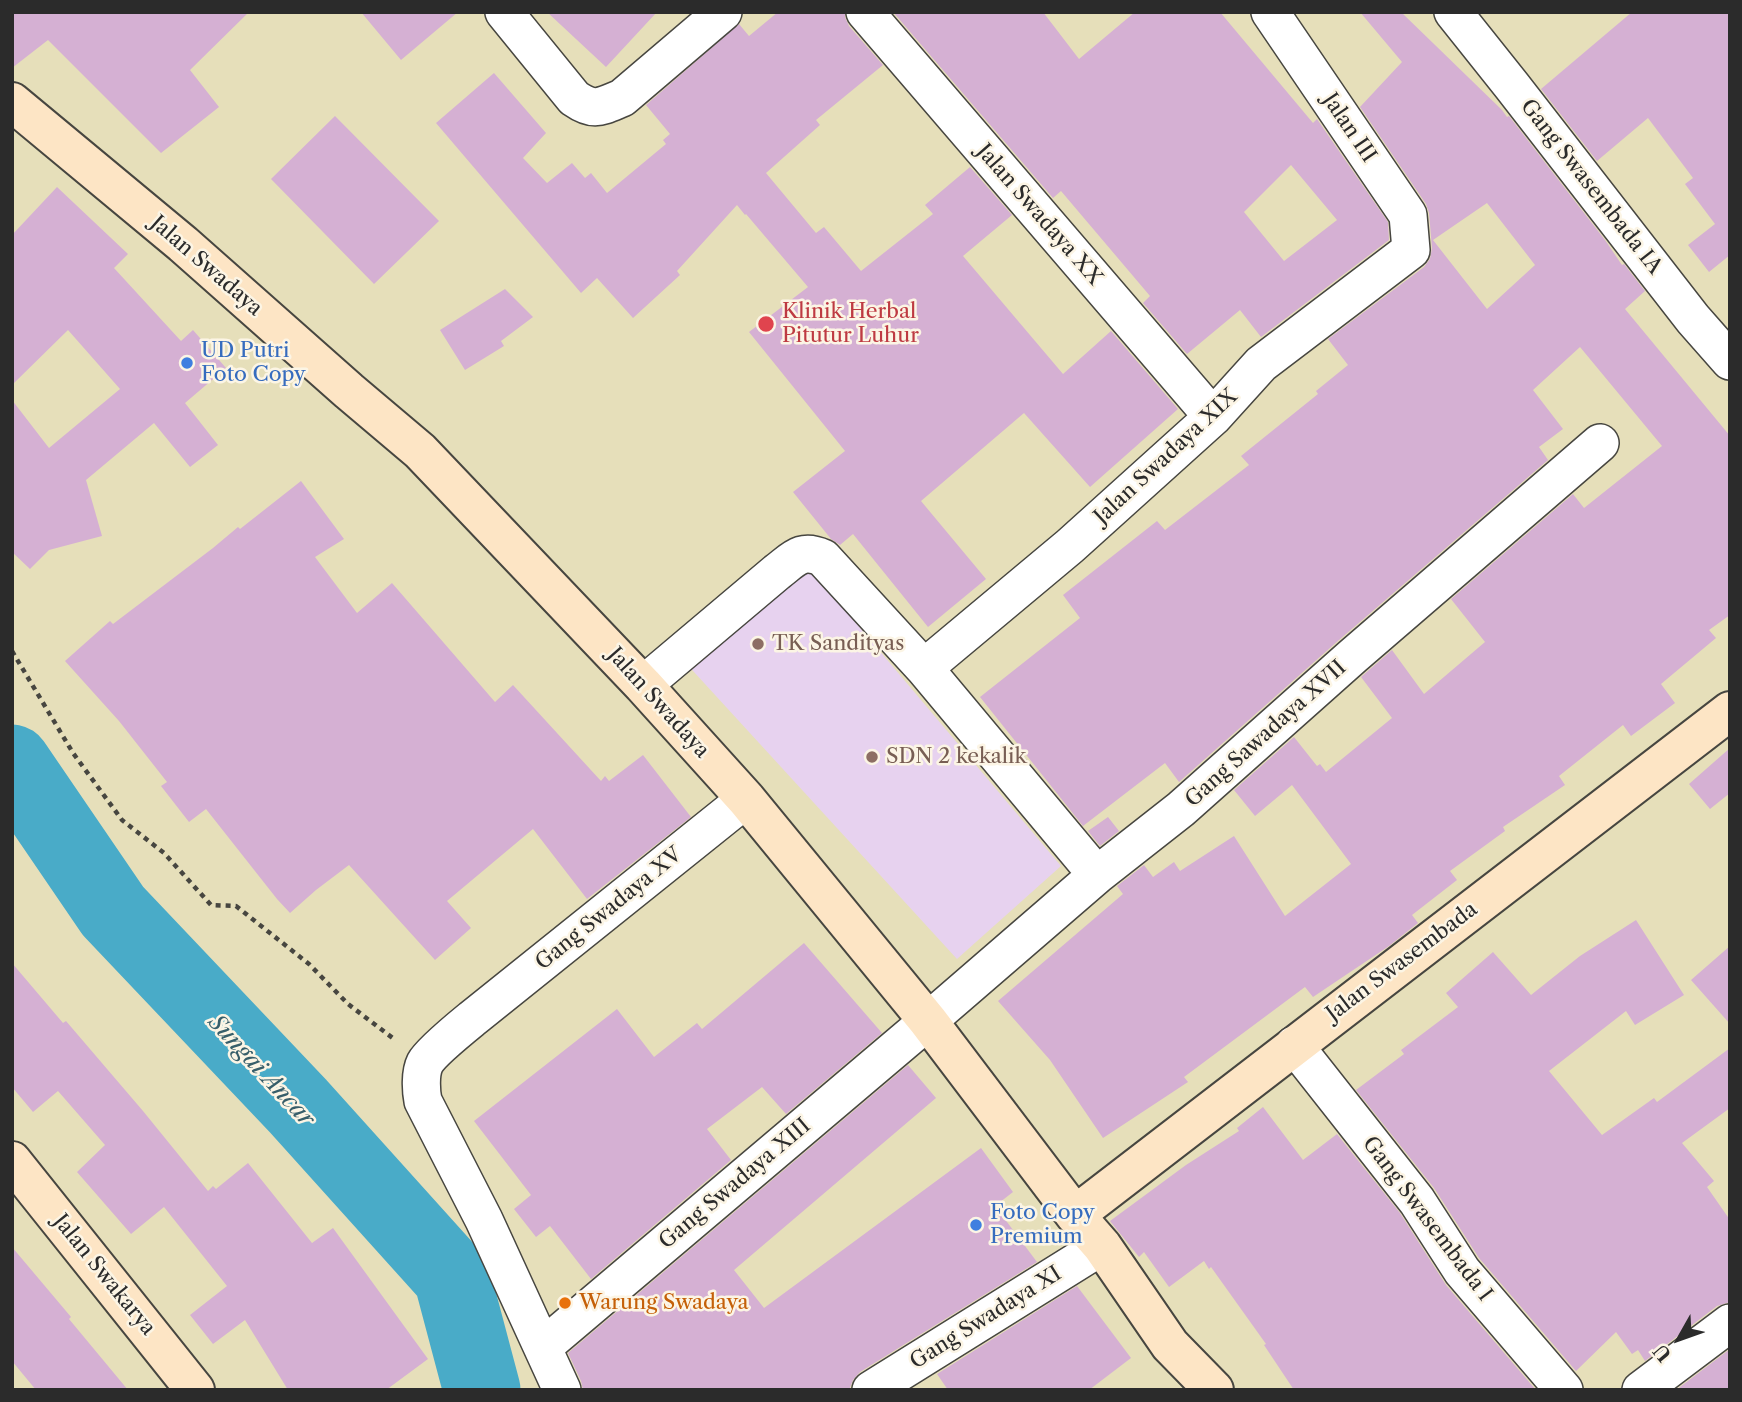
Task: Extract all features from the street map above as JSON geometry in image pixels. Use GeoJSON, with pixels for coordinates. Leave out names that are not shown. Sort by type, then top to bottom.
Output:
{"type":"FeatureCollection","features":[{"type":"Feature","properties":{"kind":"street"},"geometry":{"type":"LineString","coordinates":[[505,12],[574,98],[587,107],[602,106],[622,98],[723,12]]}},
{"type":"Feature","properties":{"kind":"street","name":"Jalan Swadaya XX"},"geometry":{"type":"LineString","coordinates":[[864,12],[1213,417]]}},
{"type":"Feature","properties":{"kind":"street","name":"Jalan III"},"geometry":{"type":"LineString","coordinates":[[1270,12],[1408,215],[1411,250]]}},
{"type":"Feature","properties":{"kind":"street","name":"Gang Swasembada IA"},"geometry":{"type":"LineString","coordinates":[[1453,12],[1693,319],[1730,360]]}},
{"type":"Feature","properties":{"kind":"street","name":"Jalan Swadaya"},"geometry":{"type":"LineString","coordinates":[[12,102],[183,244],[420,451],[643,685],[746,799],[928,1021],[1075,1215],[1102,1246],[1170,1345],[1214,1390]]}},
{"type":"Feature","properties":{"kind":"street","name":"Jalan Swadaya XIX"},"geometry":{"type":"LineString","coordinates":[[924,668],[1070,546],[1213,417],[1261,364],[1411,250]]}},
{"type":"Feature","properties":{"kind":"street","name":"Gang Sawadaya XVII"},"geometry":{"type":"LineString","coordinates":[[928,1021],[1097,875],[1181,809],[1600,443]]}},
{"type":"Feature","properties":{"kind":"street"},"geometry":{"type":"LineString","coordinates":[[643,685],[797,557],[807,553],[823,558],[924,668],[1097,875]]}},
{"type":"Feature","properties":{"kind":"street","name":"Jalan Swasembada"},"geometry":{"type":"LineString","coordinates":[[1075,1215],[1730,711]]}},
{"type":"Feature","properties":{"kind":"street","name":"Gang Swadaya XV"},"geometry":{"type":"LineString","coordinates":[[425,1063],[440,1046],[473,1018],[746,799]]}},
{"type":"Feature","properties":{"kind":"street","name":"Gang Swadaya XIII"},"geometry":{"type":"LineString","coordinates":[[542,1347],[928,1021]]}},
{"type":"Feature","properties":{"kind":"street","name":"Gang Swasembada I"},"geometry":{"type":"LineString","coordinates":[[1294,1045],[1416,1201],[1462,1271],[1564,1390]]}},
{"type":"Feature","properties":{"kind":"street"},"geometry":{"type":"LineString","coordinates":[[425,1063],[421,1086],[424,1101],[484,1220],[562,1390]]}},
{"type":"Feature","properties":{"kind":"street","name":"Jalan Swakarya"},"geometry":{"type":"LineString","coordinates":[[12,1161],[195,1390]]}},
{"type":"Feature","properties":{"kind":"street","name":"Gang Swadaya XI"},"geometry":{"type":"LineString","coordinates":[[870,1390],[1102,1246]]}},
{"type":"Feature","properties":{"kind":"street"},"geometry":{"type":"LineString","coordinates":[[1641,1390],[1730,1323]]}},
{"type":"Feature","properties":{"kind":"path"},"geometry":{"type":"LineString","coordinates":[[12,651],[74,753],[122,820],[164,853],[211,905],[236,906],[309,964],[348,1003],[425,1063]]}},
{"type":"Feature","properties":{"kind":"shaded area"},"geometry":{"type":"Polygon","coordinates":[[[792,547],[1061,866],[957,959],[683,660],[792,547]]]}},
{"type":"Feature","properties":{"kind":"building"},"geometry":{"type":"Polygon","coordinates":[[[12,12],[249,12],[190,70],[219,107],[161,153],[48,40],[12,68],[12,12]]]}},
{"type":"Feature","properties":{"kind":"building"},"geometry":{"type":"Polygon","coordinates":[[[361,12],[458,12],[401,60],[361,12]]]}},
{"type":"Feature","properties":{"kind":"building"},"geometry":{"type":"Polygon","coordinates":[[[547,12],[657,12],[606,67],[547,12]]]}},
{"type":"Feature","properties":{"kind":"building"},"geometry":{"type":"Polygon","coordinates":[[[778,12],[845,12],[849,26],[883,65],[816,120],[820,125],[766,173],[816,233],[824,227],[861,271],[933,214],[925,205],[970,167],[1012,215],[963,256],[1063,374],[1111,331],[1178,409],[1090,487],[1024,413],[921,501],[986,579],[928,627],[853,534],[840,545],[831,539],[793,492],[845,451],[749,332],[808,287],[746,214],[737,205],[677,271],[680,275],[633,318],[597,278],[581,293],[436,123],[494,73],[546,133],[523,158],[547,183],[572,163],[585,178],[591,173],[607,193],[666,144],[663,140],[670,134],[646,105],[739,24],[749,36],[778,12]]]}},
{"type":"Feature","properties":{"kind":"building"},"geometry":{"type":"Polygon","coordinates":[[[893,12],[1043,12],[1079,59],[1135,12],[1220,12],[1313,123],[1317,119],[1388,222],[1389,240],[1261,337],[1240,310],[1187,354],[1143,303],[1150,296],[1061,191],[1053,198],[893,12]],[[1291,165],[1244,212],[1284,261],[1337,220],[1291,165]]]}},
{"type":"Feature","properties":{"kind":"building"},"geometry":{"type":"Polygon","coordinates":[[[1360,12],[1401,12],[1507,117],[1509,116],[1622,265],[1624,264],[1645,291],[1625,309],[1730,436],[1730,615],[1709,630],[1716,638],[1661,684],[1675,703],[1631,736],[1623,725],[1559,776],[1565,785],[1503,827],[1505,831],[1450,871],[1457,880],[1412,915],[1418,923],[1313,997],[1305,987],[1184,1077],[1188,1082],[1103,1138],[1050,1060],[998,1001],[1123,894],[1117,886],[1144,865],[1153,877],[1174,862],[1180,871],[1234,836],[1285,916],[1351,864],[1292,785],[1255,816],[1234,790],[1294,737],[1317,766],[1320,764],[1326,772],[1392,718],[1361,677],[1392,650],[1424,694],[1485,642],[1451,599],[1573,494],[1584,508],[1662,446],[1580,347],[1533,390],[1563,429],[1539,447],[1548,460],[1179,782],[1165,763],[1083,826],[980,697],[1080,618],[1063,595],[1157,521],[1165,530],[1249,465],[1241,456],[1318,394],[1316,391],[1348,365],[1328,339],[1424,267],[1430,259],[1432,248],[1426,204],[1360,107],[1402,62],[1360,12]],[[1487,203],[1433,240],[1487,309],[1535,265],[1487,203]]]}},
{"type":"Feature","properties":{"kind":"building"},"geometry":{"type":"Polygon","coordinates":[[[1632,12],[1730,12],[1730,255],[1709,272],[1688,245],[1715,224],[1685,184],[1693,178],[1648,118],[1597,161],[1541,89],[1632,12]]]}},
{"type":"Feature","properties":{"kind":"building"},"geometry":{"type":"Polygon","coordinates":[[[335,116],[439,221],[374,284],[271,179],[335,116]]]}},
{"type":"Feature","properties":{"kind":"building"},"geometry":{"type":"Polygon","coordinates":[[[57,187],[128,254],[114,268],[181,341],[193,330],[226,368],[185,403],[218,445],[190,467],[154,423],[86,480],[102,536],[49,550],[30,569],[12,552],[12,400],[49,448],[120,389],[68,330],[12,385],[12,235],[57,187]]]}},
{"type":"Feature","properties":{"kind":"building"},"geometry":{"type":"Polygon","coordinates":[[[505,289],[533,317],[501,341],[504,346],[465,370],[440,330],[505,289]]]}},
{"type":"Feature","properties":{"kind":"building"},"geometry":{"type":"Polygon","coordinates":[[[301,481],[344,539],[315,557],[357,613],[392,583],[495,702],[513,685],[601,781],[605,776],[609,781],[643,755],[691,817],[587,899],[533,829],[447,901],[471,928],[435,960],[349,865],[290,913],[206,809],[189,822],[161,786],[167,782],[119,721],[65,661],[110,621],[113,624],[301,481]]]}},
{"type":"Feature","properties":{"kind":"building"},"geometry":{"type":"Polygon","coordinates":[[[1730,748],[1730,793],[1710,809],[1689,784],[1730,748]]]}},
{"type":"Feature","properties":{"kind":"building"},"geometry":{"type":"Polygon","coordinates":[[[1108,817],[1119,831],[1100,846],[1088,831],[1108,817]]]}},
{"type":"Feature","properties":{"kind":"building"},"geometry":{"type":"Polygon","coordinates":[[[1636,920],[1684,995],[1635,1025],[1626,1011],[1549,1071],[1602,1135],[1654,1098],[1657,1102],[1730,1048],[1730,1108],[1682,1143],[1714,1181],[1707,1187],[1730,1220],[1730,1302],[1717,1306],[1645,1361],[1638,1350],[1632,1354],[1616,1332],[1576,1371],[1479,1258],[1434,1188],[1356,1090],[1404,1054],[1401,1050],[1458,1007],[1446,993],[1493,952],[1531,995],[1580,956],[1636,920]]]}},
{"type":"Feature","properties":{"kind":"building"},"geometry":{"type":"Polygon","coordinates":[[[804,943],[882,1033],[786,1114],[762,1087],[707,1129],[731,1160],[591,1279],[550,1226],[536,1237],[514,1209],[531,1195],[474,1121],[617,1009],[654,1057],[697,1023],[702,1029],[804,943]]]}},
{"type":"Feature","properties":{"kind":"building"},"geometry":{"type":"Polygon","coordinates":[[[1730,946],[1730,1024],[1691,980],[1730,946]]]}},
{"type":"Feature","properties":{"kind":"building"},"geometry":{"type":"Polygon","coordinates":[[[12,963],[63,1023],[66,1021],[208,1191],[213,1186],[216,1189],[248,1163],[312,1243],[333,1228],[428,1359],[386,1390],[288,1390],[245,1320],[213,1344],[190,1315],[227,1286],[164,1207],[131,1234],[77,1172],[105,1145],[58,1091],[33,1112],[12,1087],[12,963]]]}},
{"type":"Feature","properties":{"kind":"building"},"geometry":{"type":"Polygon","coordinates":[[[908,1065],[936,1098],[734,1270],[764,1308],[981,1148],[1013,1192],[995,1206],[1037,1262],[860,1372],[849,1390],[583,1390],[568,1353],[908,1065]]]}},
{"type":"Feature","properties":{"kind":"building"},"geometry":{"type":"Polygon","coordinates":[[[1263,1107],[1303,1160],[1337,1134],[1400,1213],[1446,1285],[1536,1390],[1294,1390],[1264,1345],[1266,1344],[1211,1267],[1209,1269],[1204,1261],[1169,1287],[1144,1252],[1139,1257],[1110,1221],[1186,1165],[1239,1131],[1237,1128],[1263,1107]]]}},
{"type":"Feature","properties":{"kind":"building"},"geometry":{"type":"Polygon","coordinates":[[[12,1247],[128,1390],[36,1390],[12,1361],[12,1247]]]}},
{"type":"Feature","properties":{"kind":"building"},"geometry":{"type":"Polygon","coordinates":[[[1077,1286],[1131,1358],[1089,1390],[948,1390],[937,1374],[1077,1286]]]}},
{"type":"Feature","properties":{"kind":"building"},"geometry":{"type":"Polygon","coordinates":[[[1730,1349],[1730,1390],[1676,1390],[1730,1349]]]}},
{"type":"Feature","properties":{"kind":"waterway","name":"Sungai Ancar"},"geometry":{"type":"LineString","coordinates":[[12,763],[113,911],[298,1106],[452,1277],[482,1390]]}},
{"type":"Feature","properties":{"kind":"place","name":"Klinik Herbal Pitutur Luhur"},"geometry":{"type":"Point","coordinates":[766,324]}},
{"type":"Feature","properties":{"kind":"place","name":"UD Putri Foto Copy"},"geometry":{"type":"Point","coordinates":[187,363]}},
{"type":"Feature","properties":{"kind":"place","name":"TK Sandityas"},"geometry":{"type":"Point","coordinates":[758,644]}},
{"type":"Feature","properties":{"kind":"place","name":"SDN 2 kekalik"},"geometry":{"type":"Point","coordinates":[872,757]}},
{"type":"Feature","properties":{"kind":"place","name":"Foto Copy Premium"},"geometry":{"type":"Point","coordinates":[976,1225]}},
{"type":"Feature","properties":{"kind":"place","name":"Warung Swadaya"},"geometry":{"type":"Point","coordinates":[565,1303]}}]}
